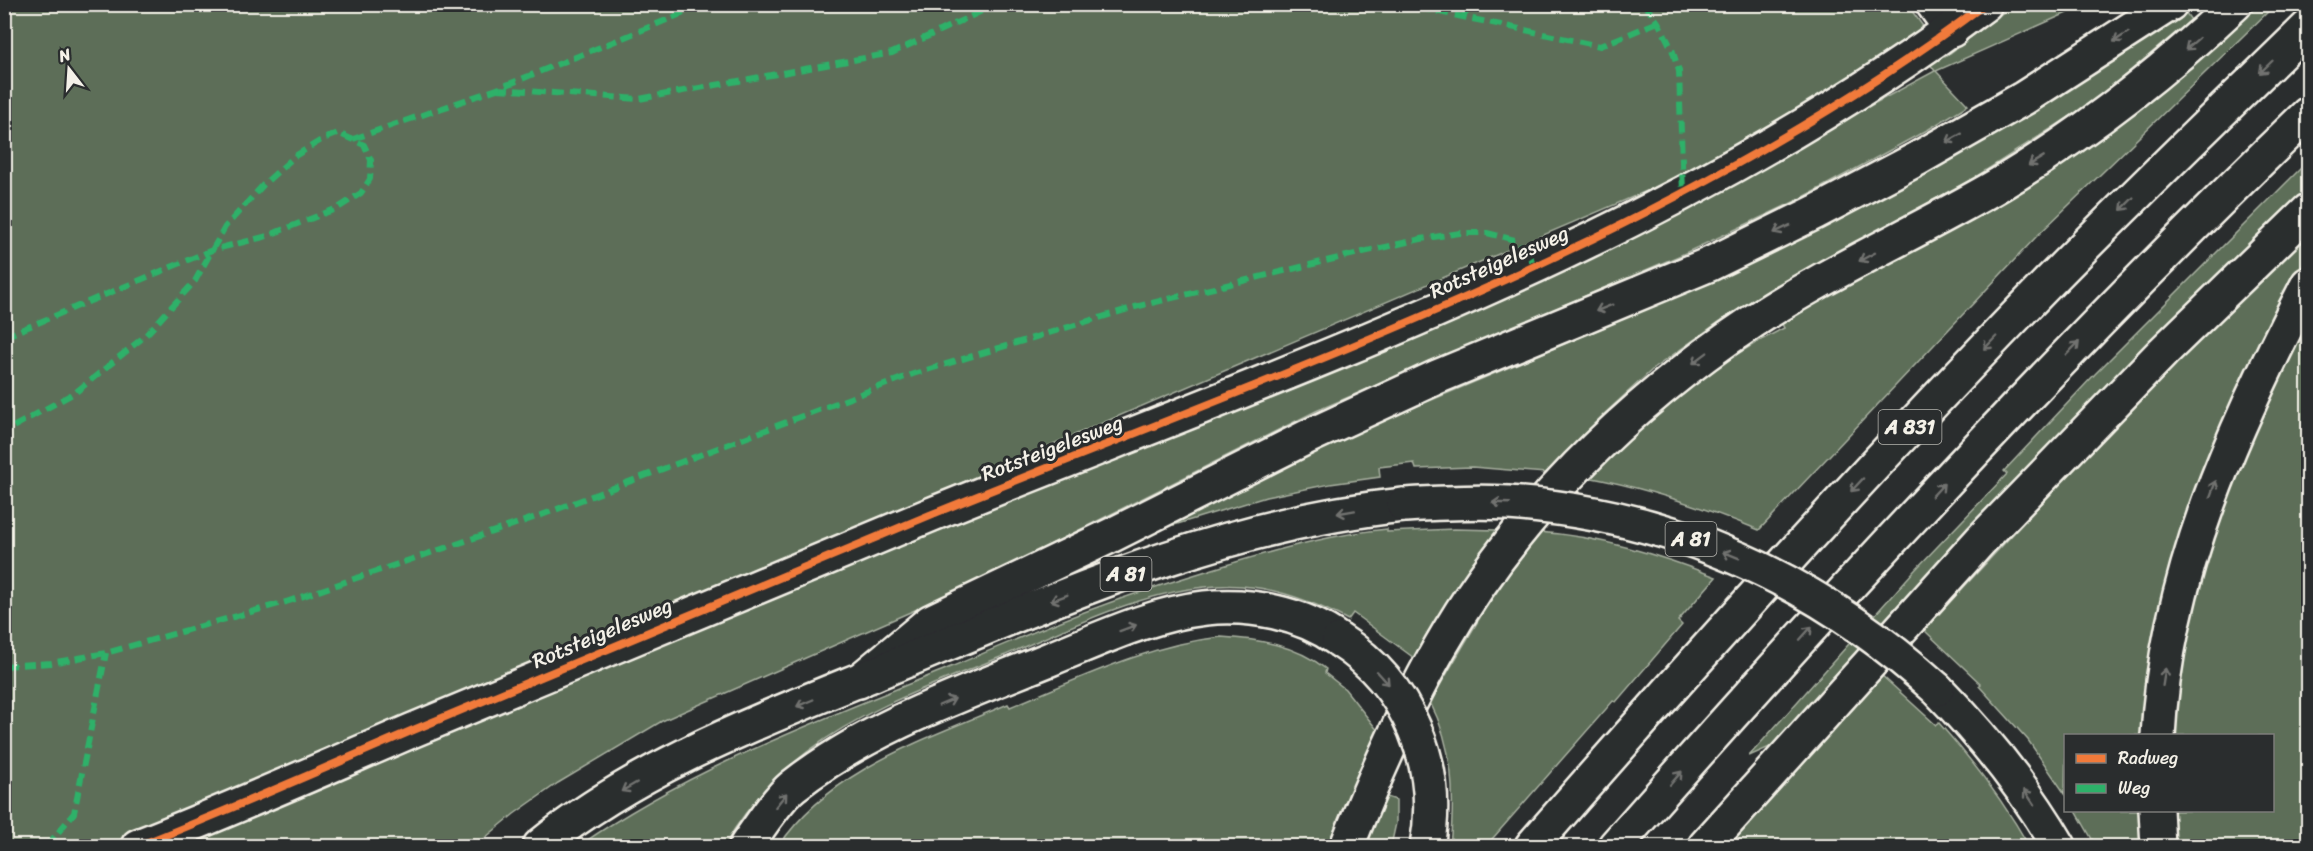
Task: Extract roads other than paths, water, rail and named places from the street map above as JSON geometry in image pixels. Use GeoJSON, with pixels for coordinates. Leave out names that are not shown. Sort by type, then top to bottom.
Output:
{"type":"FeatureCollection","features":[{"type":"Feature","properties":{"kind":"main road","name":"Rotsteigelesweg"},"geometry":{"type":"LineString","coordinates":[[138,846],[922,519],[1370,339],[1536,267],[1704,182],[1889,74],[1942,17],[1985,4]]}},
{"type":"Feature","properties":{"kind":"main road"},"geometry":{"type":"LineString","coordinates":[[859,681],[930,622],[1112,535],[1307,437],[1437,377],[1710,264],[1816,212],[1917,159],[2024,98],[2170,4]]}},
{"type":"Feature","properties":{"kind":"main road"},"geometry":{"type":"LineString","coordinates":[[1347,846],[1376,775],[1440,646],[1512,541],[1576,467],[1680,373],[1755,321],[1805,290],[1998,184],[2088,127],[2164,68],[2235,4]]}},
{"type":"Feature","properties":{"kind":"main road","name":"A 831"},"geometry":{"type":"LineString","coordinates":[[1532,846],[1731,623],[1927,410],[2042,289],[2308,27]]}},
{"type":"Feature","properties":{"kind":"main road","name":"A 831"},"geometry":{"type":"LineString","coordinates":[[1616,846],[1803,636],[2016,407],[2135,284],[2308,114]]}},
{"type":"Feature","properties":{"kind":"main road"},"geometry":{"type":"LineString","coordinates":[[1706,846],[1981,540],[2163,352],[2308,211]]}},
{"type":"Feature","properties":{"kind":"main road"},"geometry":{"type":"LineString","coordinates":[[2158,734],[2170,639],[2184,580],[2202,521],[2257,384],[2308,284]]}},
{"type":"Feature","properties":{"kind":"main road","name":"A 81"},"geometry":{"type":"LineString","coordinates":[[540,846],[626,788],[679,759],[730,735],[1049,602],[1197,547],[1305,519],[1404,505],[1463,502],[1538,506],[1611,517],[1691,539],[1748,561],[1815,597],[1859,625],[1938,689],[2001,760],[2033,803],[2060,846]]}},
{"type":"Feature","properties":{"kind":"main road"},"geometry":{"type":"LineString","coordinates":[[746,846],[791,787],[840,754],[908,718],[1128,627],[1177,612],[1232,606],[1284,614],[1309,623],[1339,640],[1372,666],[1390,686],[1416,730],[1423,753],[1431,806],[1427,846]]}},
{"type":"Feature","properties":{"kind":"main road"},"geometry":{"type":"LineString","coordinates":[[2156,812],[2158,846]]}}]}
